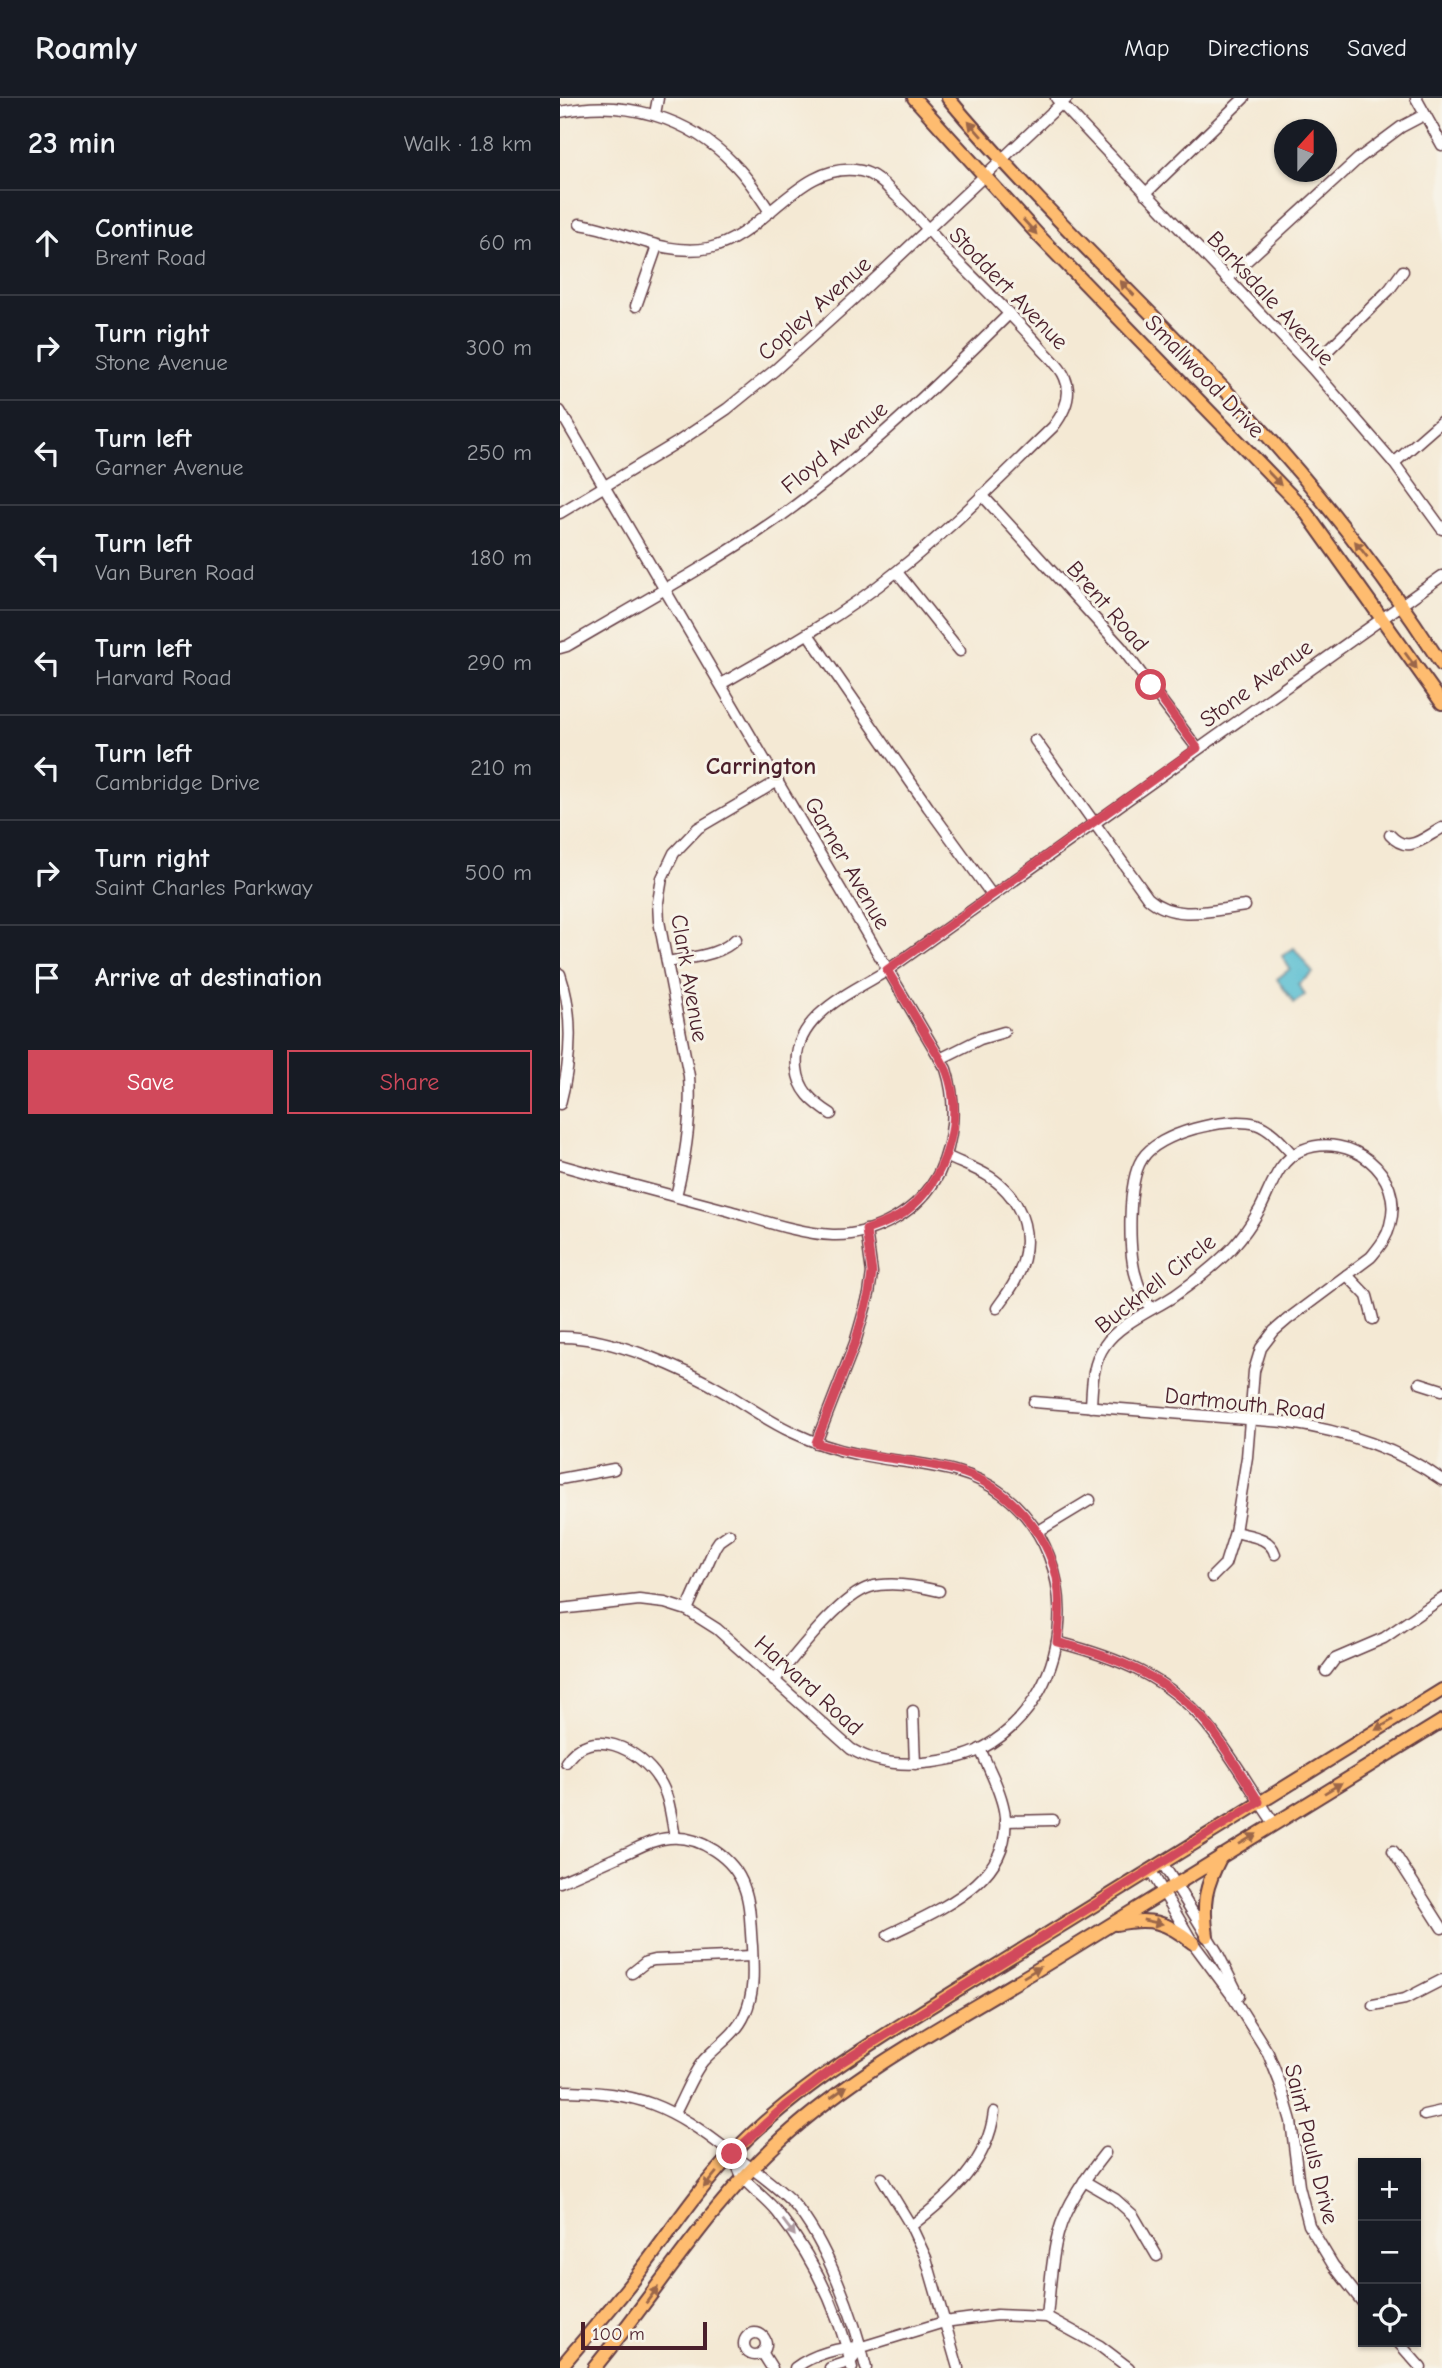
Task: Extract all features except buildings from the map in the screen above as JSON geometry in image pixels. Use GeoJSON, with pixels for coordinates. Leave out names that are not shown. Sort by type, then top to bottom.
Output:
{"type":"FeatureCollection","features":[{"type":"Feature","properties":{"kind":"main road","name":"Smallwood Drive"},"geometry":{"type":"LineString","coordinates":[[914,98],[1039,236],[1302,507],[1442,704]]}},
{"type":"Feature","properties":{"kind":"main road","name":"Smallwood Drive"},"geometry":{"type":"LineString","coordinates":[[948,98],[1002,160],[1245,411],[1334,515],[1442,665]]}},
{"type":"Feature","properties":{"kind":"main road"},"geometry":{"type":"LineString","coordinates":[[560,2368],[732,2154],[785,2106],[842,2062],[1442,1690]]}},
{"type":"Feature","properties":{"kind":"main road"},"geometry":{"type":"LineString","coordinates":[[594,2368],[651,2297],[698,2232],[747,2173],[832,2097],[928,2035],[1442,1721]]}},
{"type":"Feature","properties":{"kind":"main road"},"geometry":{"type":"LineString","coordinates":[[1207,1936],[1204,1897],[1208,1881],[1221,1856]]}},
{"type":"Feature","properties":{"kind":"main road"},"geometry":{"type":"LineString","coordinates":[[1108,1925],[1133,1920],[1154,1921],[1177,1930],[1193,1943]]}},
{"type":"Feature","properties":{"kind":"street"},"geometry":{"type":"LineString","coordinates":[[656,114],[658,98]]}},
{"type":"Feature","properties":{"kind":"street"},"geometry":{"type":"LineString","coordinates":[[1145,194],[1244,98]]}},
{"type":"Feature","properties":{"kind":"street"},"geometry":{"type":"LineString","coordinates":[[1416,98],[1442,145]]}},
{"type":"Feature","properties":{"kind":"street","name":"Copley Avenue"},"geometry":{"type":"LineString","coordinates":[[560,513],[678,442],[736,401],[796,352],[1002,160],[1061,100]]}},
{"type":"Feature","properties":{"kind":"street","name":"Barksdale Avenue"},"geometry":{"type":"LineString","coordinates":[[1061,100],[1145,194],[1311,367],[1394,463],[1442,529]]}},
{"type":"Feature","properties":{"kind":"street"},"geometry":{"type":"LineString","coordinates":[[560,113],[600,106],[635,109],[656,114],[690,130],[714,145],[740,170],[770,212]]}},
{"type":"Feature","properties":{"kind":"street"},"geometry":{"type":"LineString","coordinates":[[1227,279],[1358,159],[1401,127],[1424,115]]}},
{"type":"Feature","properties":{"kind":"street","name":"Stoddert Avenue"},"geometry":{"type":"LineString","coordinates":[[580,224],[617,232],[657,246],[688,250],[712,247],[739,235],[805,184],[833,172],[862,171],[893,192],[1010,314],[1062,372],[1066,380],[1068,396],[1062,415],[1053,427],[897,572],[808,635],[721,684]]}},
{"type":"Feature","properties":{"kind":"street"},"geometry":{"type":"LineString","coordinates":[[636,306],[657,246]]}},
{"type":"Feature","properties":{"kind":"street"},"geometry":{"type":"LineString","coordinates":[[1311,367],[1390,290],[1403,271]]}},
{"type":"Feature","properties":{"kind":"street","name":"Floyd Avenue"},"geometry":{"type":"LineString","coordinates":[[560,648],[666,589],[781,516],[858,456],[1010,314]]}},
{"type":"Feature","properties":{"kind":"street","name":"Garner Avenue"},"geometry":{"type":"LineString","coordinates":[[560,411],[940,1059],[949,1079],[953,1111],[946,1156],[937,1177],[915,1203],[895,1219],[849,1234],[819,1233],[772,1223],[560,1165]]}},
{"type":"Feature","properties":{"kind":"street"},"geometry":{"type":"LineString","coordinates":[[1394,463],[1442,421]]}},
{"type":"Feature","properties":{"kind":"street","name":"Brent Road"},"geometry":{"type":"LineString","coordinates":[[982,495],[1121,647],[1197,748]]}},
{"type":"Feature","properties":{"kind":"street"},"geometry":{"type":"LineString","coordinates":[[897,572],[960,651]]}},
{"type":"Feature","properties":{"kind":"street","name":"Stone Avenue"},"geometry":{"type":"LineString","coordinates":[[831,1114],[810,1099],[801,1086],[796,1062],[805,1031],[822,1013],[845,995],[887,970],[1442,576]]}},
{"type":"Feature","properties":{"kind":"street"},"geometry":{"type":"LineString","coordinates":[[808,635],[992,895]]}},
{"type":"Feature","properties":{"kind":"street"},"geometry":{"type":"LineString","coordinates":[[1035,740],[1154,904],[1179,913],[1245,906]]}},
{"type":"Feature","properties":{"kind":"street","name":"Clark Avenue"},"geometry":{"type":"LineString","coordinates":[[676,1196],[688,1140],[690,1098],[689,1076],[659,921],[658,902],[662,878],[674,853],[698,828],[778,781]]}},
{"type":"Feature","properties":{"kind":"street"},"geometry":{"type":"LineString","coordinates":[[1390,835],[1400,845],[1410,845],[1442,828]]}},
{"type":"Feature","properties":{"kind":"street"},"geometry":{"type":"LineString","coordinates":[[668,962],[717,951],[736,939]]}},
{"type":"Feature","properties":{"kind":"street"},"geometry":{"type":"LineString","coordinates":[[560,974],[565,988],[569,1038],[568,1061],[560,1104]]}},
{"type":"Feature","properties":{"kind":"street"},"geometry":{"type":"LineString","coordinates":[[940,1059],[980,1039],[1004,1032]]}},
{"type":"Feature","properties":{"kind":"street"},"geometry":{"type":"LineString","coordinates":[[1151,1309],[1136,1278],[1132,1246],[1132,1186],[1138,1167],[1146,1154],[1169,1136],[1186,1131],[1246,1123],[1269,1131],[1293,1155],[1324,1144],[1342,1146],[1359,1153],[1374,1164],[1385,1181],[1393,1203],[1387,1235],[1371,1256],[1288,1319],[1267,1339],[1259,1354],[1254,1371],[1251,1421],[1235,1532],[1225,1564],[1212,1577]]}},
{"type":"Feature","properties":{"kind":"street","name":"Bucknell Circle"},"geometry":{"type":"LineString","coordinates":[[1091,1407],[1095,1369],[1106,1343],[1151,1309],[1175,1295],[1231,1249],[1251,1224],[1280,1170],[1293,1155]]}},
{"type":"Feature","properties":{"kind":"street"},"geometry":{"type":"LineString","coordinates":[[946,1156],[978,1170],[1000,1185],[1015,1202],[1024,1222],[1027,1242],[1023,1261],[1014,1284],[996,1308]]}},
{"type":"Feature","properties":{"kind":"street"},"geometry":{"type":"LineString","coordinates":[[816,1443],[855,1343],[869,1294],[872,1273],[866,1230]]}},
{"type":"Feature","properties":{"kind":"street"},"geometry":{"type":"LineString","coordinates":[[1347,1275],[1367,1296],[1373,1319]]}},
{"type":"Feature","properties":{"kind":"street","name":"Harvard Road"},"geometry":{"type":"LineString","coordinates":[[560,1337],[574,1336],[613,1344],[688,1373],[773,1423],[816,1443],[859,1455],[934,1466],[967,1475],[1005,1496],[1037,1532],[1056,1576],[1060,1607],[1054,1658],[1036,1696],[1013,1724],[979,1749],[947,1760],[915,1764],[878,1760],[851,1749],[716,1628],[687,1610],[665,1603],[639,1600],[560,1609]]}},
{"type":"Feature","properties":{"kind":"street"},"geometry":{"type":"LineString","coordinates":[[1420,1383],[1442,1390]]}},
{"type":"Feature","properties":{"kind":"street","name":"Dartmouth Road"},"geometry":{"type":"LineString","coordinates":[[1034,1402],[1304,1425],[1355,1437],[1397,1454],[1442,1480]]}},
{"type":"Feature","properties":{"kind":"street"},"geometry":{"type":"LineString","coordinates":[[560,1479],[614,1469]]}},
{"type":"Feature","properties":{"kind":"street"},"geometry":{"type":"LineString","coordinates":[[1037,1532],[1090,1500]]}},
{"type":"Feature","properties":{"kind":"street"},"geometry":{"type":"LineString","coordinates":[[1235,1532],[1268,1542],[1275,1554]]}},
{"type":"Feature","properties":{"kind":"street"},"geometry":{"type":"LineString","coordinates":[[687,1610],[719,1541],[729,1534]]}},
{"type":"Feature","properties":{"kind":"street"},"geometry":{"type":"LineString","coordinates":[[774,1681],[841,1606],[863,1590],[890,1585],[939,1591]]}},
{"type":"Feature","properties":{"kind":"street"},"geometry":{"type":"LineString","coordinates":[[1326,1671],[1335,1659],[1384,1639],[1442,1598]]}},
{"type":"Feature","properties":{"kind":"street"},"geometry":{"type":"LineString","coordinates":[[1057,1642],[1126,1663],[1172,1689],[1210,1728],[1275,1823]]}},
{"type":"Feature","properties":{"kind":"street"},"geometry":{"type":"LineString","coordinates":[[913,1711],[915,1764]]}},
{"type":"Feature","properties":{"kind":"street"},"geometry":{"type":"LineString","coordinates":[[566,1762],[574,1750],[590,1744],[613,1745],[638,1756],[655,1774],[664,1790],[670,1807],[674,1837]]}},
{"type":"Feature","properties":{"kind":"street"},"geometry":{"type":"LineString","coordinates":[[888,1935],[932,1914],[985,1876],[994,1865],[1003,1846],[1005,1821],[1000,1794],[979,1749]]}},
{"type":"Feature","properties":{"kind":"street"},"geometry":{"type":"LineString","coordinates":[[1005,1821],[1053,1820]]}},
{"type":"Feature","properties":{"kind":"street"},"geometry":{"type":"LineString","coordinates":[[560,1882],[648,1843],[674,1837],[698,1842],[716,1852],[730,1864],[741,1879],[747,1895],[752,1990],[744,2016],[732,2034],[701,2064],[675,2113]]}},
{"type":"Feature","properties":{"kind":"street"},"geometry":{"type":"LineString","coordinates":[[1393,1851],[1439,1915],[1442,1928]]}},
{"type":"Feature","properties":{"kind":"street","name":"Saint Pauls Drive"},"geometry":{"type":"LineString","coordinates":[[1163,1864],[1207,1936],[1268,2053],[1291,2121],[1299,2186],[1309,2225],[1333,2265],[1358,2297]]}},
{"type":"Feature","properties":{"kind":"street","name":"Saint Pauls Drive"},"geometry":{"type":"LineString","coordinates":[[1151,1871],[1193,1943],[1252,2025]]}},
{"type":"Feature","properties":{"kind":"street"},"geometry":{"type":"LineString","coordinates":[[632,1973],[646,1962],[654,1960],[752,1956]]}},
{"type":"Feature","properties":{"kind":"street"},"geometry":{"type":"LineString","coordinates":[[1373,2005],[1405,1999],[1442,1980]]}},
{"type":"Feature","properties":{"kind":"street"},"geometry":{"type":"LineString","coordinates":[[560,2091],[598,2092],[633,2097],[675,2113],[701,2129],[732,2154],[798,2239],[824,2285],[852,2364]]}},
{"type":"Feature","properties":{"kind":"street"},"geometry":{"type":"LineString","coordinates":[[1424,2115],[1442,2111]]}},
{"type":"Feature","properties":{"kind":"street"},"geometry":{"type":"LineString","coordinates":[[911,2225],[941,2202],[974,2166],[987,2144],[995,2112]]}},
{"type":"Feature","properties":{"kind":"street"},"geometry":{"type":"LineString","coordinates":[[1047,2317],[1058,2235],[1063,2220],[1084,2181],[1105,2152]]}},
{"type":"Feature","properties":{"kind":"street"},"geometry":{"type":"LineString","coordinates":[[747,2173],[792,2203],[811,2227],[862,2347],[866,2368]]}},
{"type":"Feature","properties":{"kind":"street"},"geometry":{"type":"LineString","coordinates":[[882,2178],[911,2225],[926,2258],[958,2368]]}},
{"type":"Feature","properties":{"kind":"street"},"geometry":{"type":"LineString","coordinates":[[1084,2181],[1115,2199],[1133,2216],[1157,2256]]}},
{"type":"Feature","properties":{"kind":"street"},"geometry":{"type":"LineString","coordinates":[[795,2368],[813,2357],[848,2347],[862,2347],[944,2322],[997,2315],[1047,2317],[1100,2346],[1129,2368]]}},
{"type":"Feature","properties":{"kind":"street"},"geometry":{"type":"LineString","coordinates":[[830,2368],[852,2364],[862,2347]]}},
{"type":"Feature","properties":{"kind":"street"},"geometry":{"type":"LineString","coordinates":[[1402,2347],[1421,2368]]}},
{"type":"Feature","properties":{"kind":"street"},"geometry":{"type":"LineString","coordinates":[[762,2352],[772,2368]]}},
{"type":"Feature","properties":{"kind":"water"},"geometry":{"type":"Polygon","coordinates":[[[1294,948],[1313,973],[1298,984],[1305,995],[1294,1003],[1277,979],[1290,969],[1282,956],[1294,948]]]}},
{"type":"Feature","properties":{"kind":"district","name":"Carrington"},"geometry":{"type":"Point","coordinates":[761,766]}},
{"type":"Feature","properties":{"kind":"route"},"geometry":{"type":"LineString","coordinates":[[732,2154],[763,2124],[842,2062],[1259,1802],[1210,1728],[1172,1689],[1126,1663],[1057,1642],[1060,1607],[1052,1563],[1037,1532],[1005,1496],[978,1480],[952,1470],[859,1455],[816,1443],[855,1343],[872,1284],[866,1230],[895,1219],[928,1190],[943,1163],[952,1123],[952,1096],[946,1069],[887,970],[1197,748],[1151,685]]}}]}
